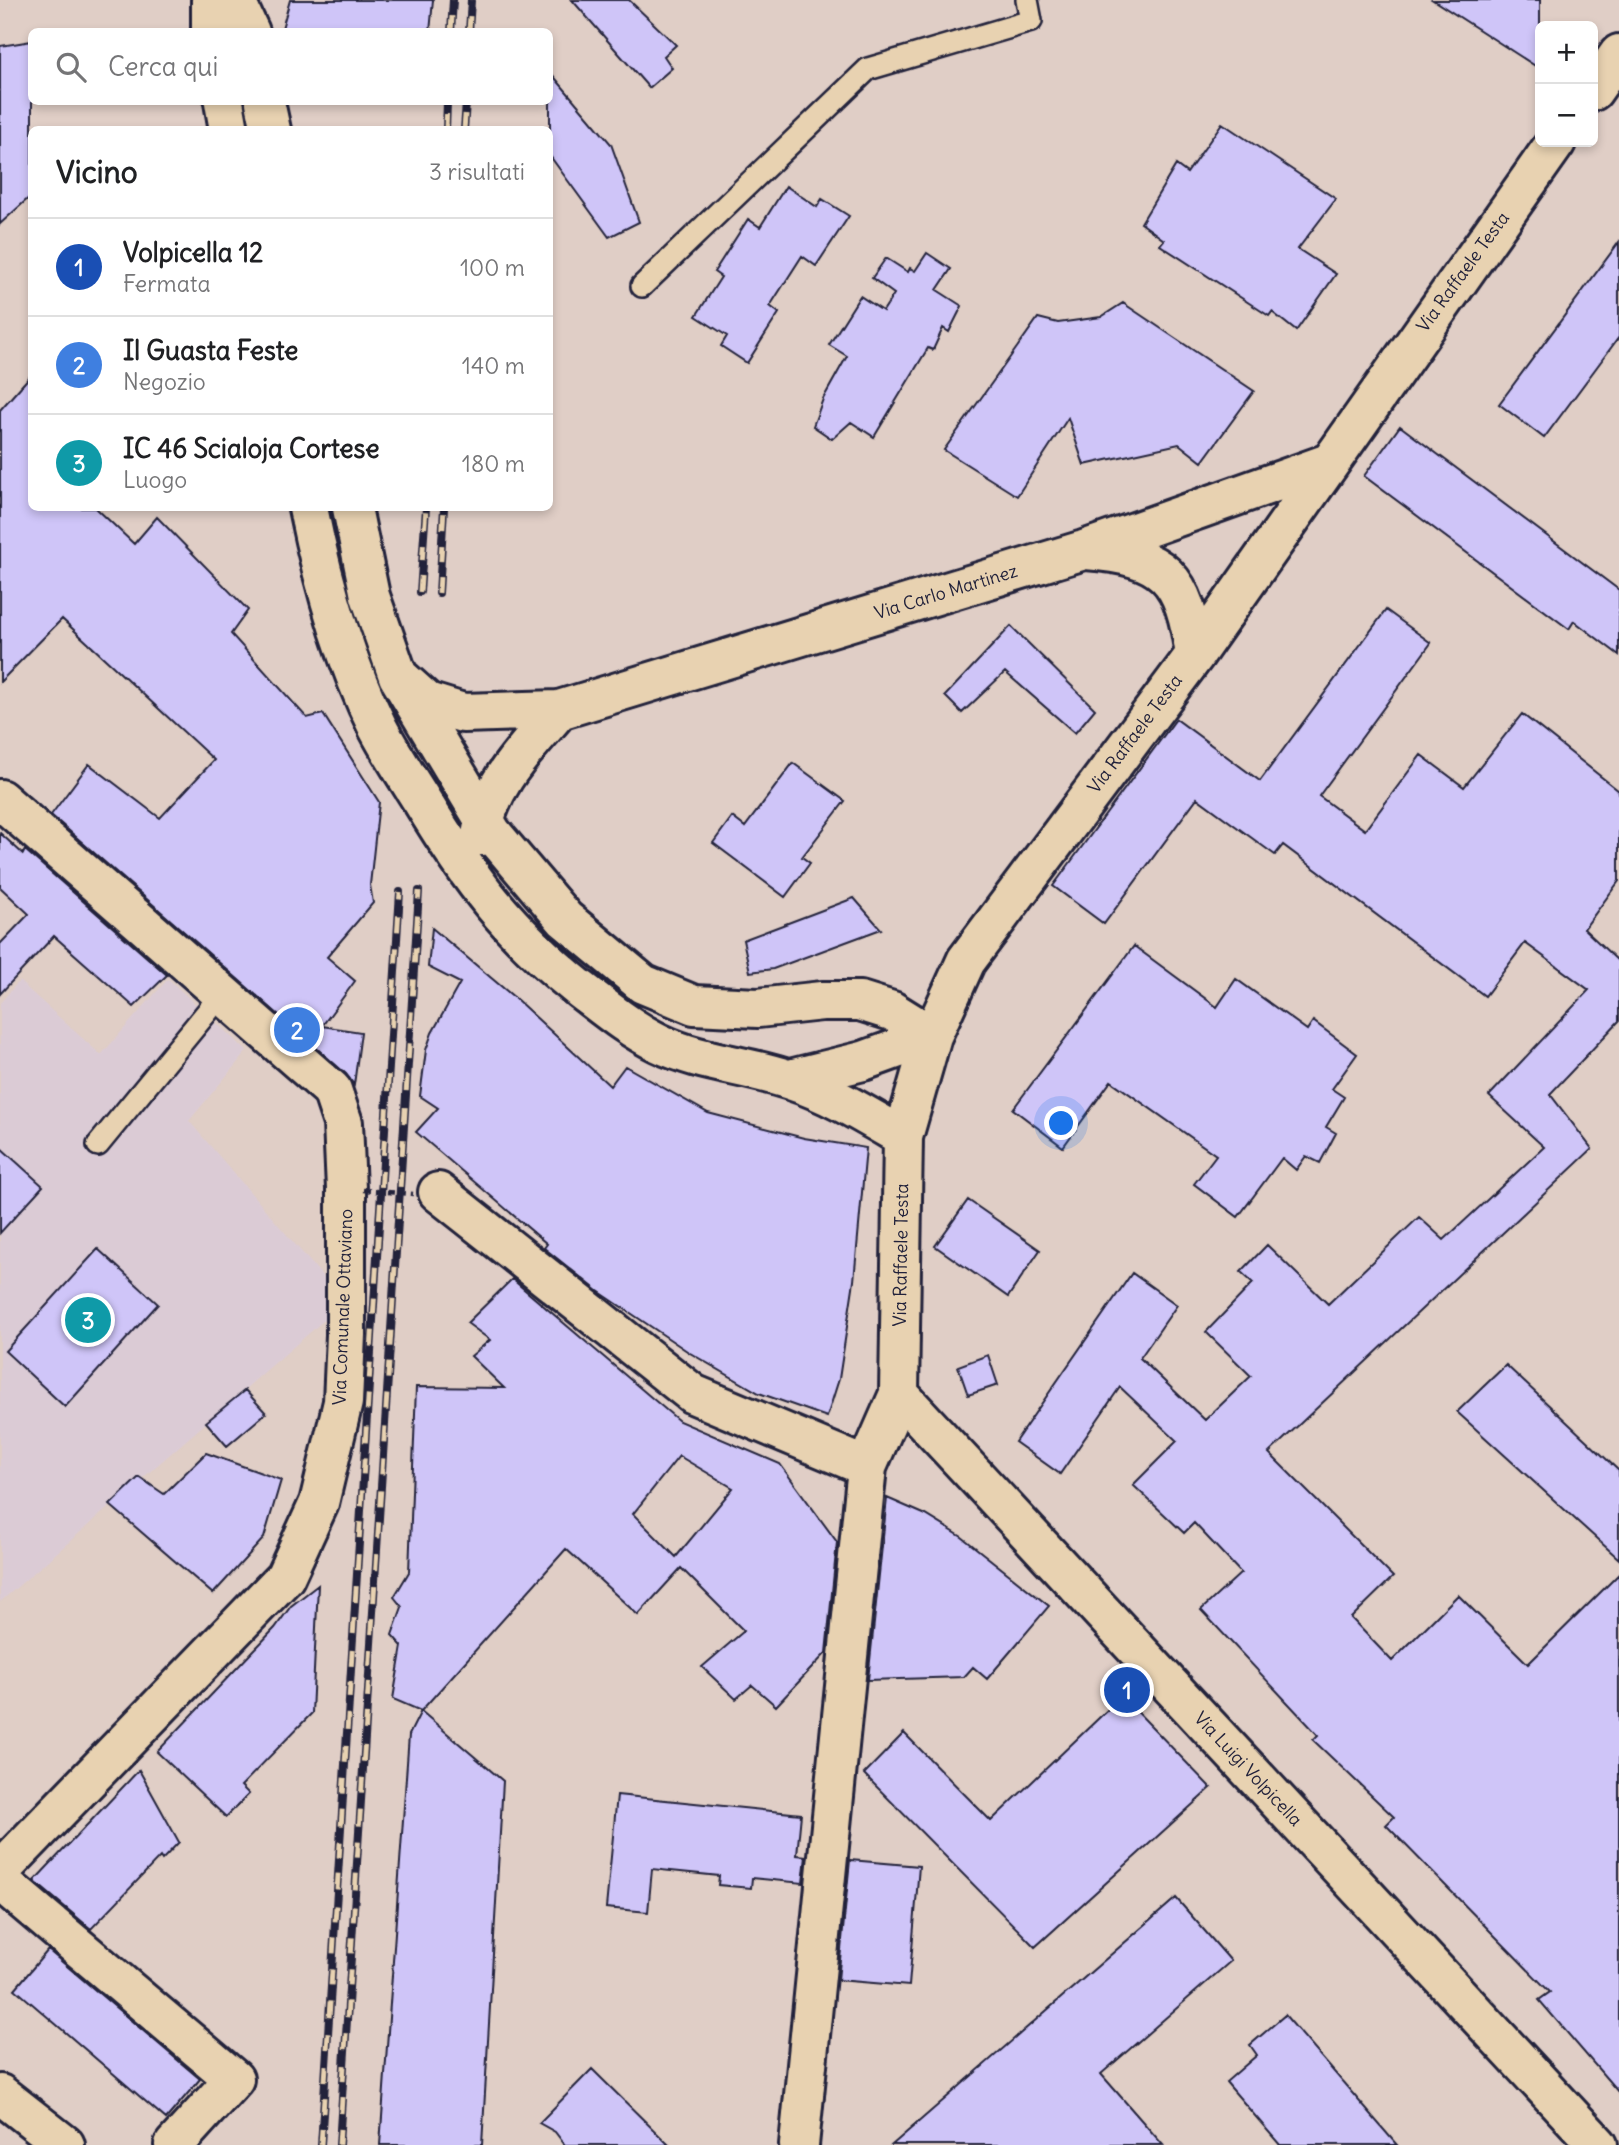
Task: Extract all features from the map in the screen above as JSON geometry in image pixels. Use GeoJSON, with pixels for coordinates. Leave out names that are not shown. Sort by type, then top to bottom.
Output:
{"type":"FeatureCollection","features":[{"type":"Feature","properties":{"kind":"street"},"geometry":{"type":"LineString","coordinates":[[211,0],[211,28]]}},
{"type":"Feature","properties":{"kind":"street"},"geometry":{"type":"LineString","coordinates":[[235,0],[248,28]]}},
{"type":"Feature","properties":{"kind":"street"},"geometry":{"type":"LineString","coordinates":[[1598,84],[1619,54]]}},
{"type":"Feature","properties":{"kind":"street"},"geometry":{"type":"LineString","coordinates":[[225,105],[228,126]]}},
{"type":"Feature","properties":{"kind":"street"},"geometry":{"type":"LineString","coordinates":[[266,105],[270,126]]}},
{"type":"Feature","properties":{"kind":"street","name":"Via Raffaele Testa"},"geometry":{"type":"LineString","coordinates":[[899,1394],[903,1137],[932,1036],[965,961],[1195,654],[1552,147]]}},
{"type":"Feature","properties":{"kind":"street","name":"Via Carlo Martinez"},"geometry":{"type":"LineString","coordinates":[[398,676],[427,702],[463,713],[559,710],[1084,550],[1329,463]]}},
{"type":"Feature","properties":{"kind":"street"},"geometry":{"type":"LineString","coordinates":[[309,511],[319,564],[342,638],[378,728],[460,864],[482,894],[538,954],[611,1013],[658,1042],[709,1062],[790,1079],[848,1105],[903,1137]]}},
{"type":"Feature","properties":{"kind":"street"},"geometry":{"type":"LineString","coordinates":[[353,511],[370,596],[398,676],[492,833],[565,919],[643,984],[694,1005],[758,1008],[822,1001],[860,1001],[892,1011],[932,1036]]}},
{"type":"Feature","properties":{"kind":"street"},"geometry":{"type":"LineString","coordinates":[[1084,550],[1124,553],[1155,567],[1176,584],[1185,602],[1195,654]]}},
{"type":"Feature","properties":{"kind":"street"},"geometry":{"type":"LineString","coordinates":[[482,894],[478,856],[484,818],[501,778],[559,710]]}},
{"type":"Feature","properties":{"kind":"street","name":"Via Comunale Ottaviano"},"geometry":{"type":"LineString","coordinates":[[0,799],[332,1090],[343,1123],[346,1189],[343,1402],[319,1503],[285,1577],[7,1868]]}},
{"type":"Feature","properties":{"kind":"street"},"geometry":{"type":"LineString","coordinates":[[790,1079],[863,1061],[932,1036]]}},
{"type":"Feature","properties":{"kind":"street"},"geometry":{"type":"LineString","coordinates":[[426,1193],[693,1394],[866,1467]]}},
{"type":"Feature","properties":{"kind":"street"},"geometry":{"type":"LineString","coordinates":[[799,2145],[866,1467],[899,1394]]}},
{"type":"Feature","properties":{"kind":"street","name":"Via Luigi Volpicella"},"geometry":{"type":"LineString","coordinates":[[899,1394],[1598,2145]]}},
{"type":"Feature","properties":{"kind":"street"},"geometry":{"type":"LineString","coordinates":[[7,1868],[233,2079],[174,2145]]}},
{"type":"Feature","properties":{"kind":"street"},"geometry":{"type":"LineString","coordinates":[[0,2094],[65,2145]]}},
{"type":"Feature","properties":{"kind":"lane"},"geometry":{"type":"LineString","coordinates":[[642,286],[868,69],[1031,21],[1027,0]]}},
{"type":"Feature","properties":{"kind":"lane"},"geometry":{"type":"LineString","coordinates":[[98,1145],[221,995]]}},
{"type":"Feature","properties":{"kind":"path"},"geometry":{"type":"LineString","coordinates":[[363,1190],[426,1193]]}},
{"type":"Feature","properties":{"kind":"shaded area"},"geometry":{"type":"Polygon","coordinates":[[[168,979],[247,1051],[189,1121],[337,1293],[330,1315],[0,1602],[0,1003],[19,981],[101,1055],[168,979]]]}},
{"type":"Feature","properties":{"kind":"building"},"geometry":{"type":"Polygon","coordinates":[[[290,0],[433,0],[430,28],[282,28],[290,0]]]}},
{"type":"Feature","properties":{"kind":"building"},"geometry":{"type":"Polygon","coordinates":[[[572,0],[629,0],[676,45],[664,56],[672,68],[649,88],[572,0]]]}},
{"type":"Feature","properties":{"kind":"building"},"geometry":{"type":"Polygon","coordinates":[[[1433,0],[1540,0],[1540,21],[1535,21],[1535,66],[1433,0]]]}},
{"type":"Feature","properties":{"kind":"building"},"geometry":{"type":"Polygon","coordinates":[[[28,42],[28,105],[32,105],[32,126],[28,126],[28,199],[0,224],[0,46],[28,42]]]}},
{"type":"Feature","properties":{"kind":"building"},"geometry":{"type":"Polygon","coordinates":[[[553,76],[611,144],[639,222],[609,237],[553,160],[553,126],[550,126],[553,76]]]}},
{"type":"Feature","properties":{"kind":"building"},"geometry":{"type":"Polygon","coordinates":[[[1222,123],[1336,199],[1298,249],[1336,274],[1296,331],[1272,312],[1269,316],[1160,245],[1164,240],[1141,223],[1176,165],[1187,173],[1222,123]]]}},
{"type":"Feature","properties":{"kind":"building"},"geometry":{"type":"Polygon","coordinates":[[[786,186],[817,207],[822,199],[849,216],[816,266],[802,256],[770,306],[779,313],[747,363],[721,346],[727,336],[696,316],[721,277],[714,272],[748,219],[760,227],[786,186]]]}},
{"type":"Feature","properties":{"kind":"building"},"geometry":{"type":"Polygon","coordinates":[[[1619,242],[1619,337],[1544,438],[1499,404],[1619,242]]]}},
{"type":"Feature","properties":{"kind":"building"},"geometry":{"type":"Polygon","coordinates":[[[927,253],[951,269],[937,290],[962,306],[949,332],[943,328],[933,350],[928,348],[874,437],[851,422],[832,439],[813,426],[823,399],[847,356],[829,345],[860,296],[883,311],[894,294],[872,278],[886,258],[908,272],[910,268],[915,271],[927,253]]]}},
{"type":"Feature","properties":{"kind":"building"},"geometry":{"type":"Polygon","coordinates":[[[1123,303],[1254,391],[1202,462],[1179,444],[1084,465],[1068,418],[1017,496],[944,450],[1038,318],[1058,323],[1101,317],[1123,303]]]}},
{"type":"Feature","properties":{"kind":"building"},"geometry":{"type":"Polygon","coordinates":[[[28,378],[28,511],[99,511],[134,544],[157,517],[248,610],[231,634],[307,718],[323,714],[379,802],[370,885],[373,903],[327,957],[355,981],[322,1026],[361,1032],[354,1085],[346,1074],[51,815],[89,764],[160,818],[214,760],[62,619],[0,682],[0,410],[28,378]]]}},
{"type":"Feature","properties":{"kind":"building"},"geometry":{"type":"Polygon","coordinates":[[[1400,426],[1619,590],[1619,655],[1574,621],[1569,629],[1364,476],[1400,426]]]}},
{"type":"Feature","properties":{"kind":"building"},"geometry":{"type":"Polygon","coordinates":[[[1386,610],[1431,643],[1319,796],[1365,830],[1421,755],[1464,787],[1522,714],[1619,791],[1619,881],[1584,929],[1617,960],[1619,958],[1619,1021],[1550,1094],[1592,1149],[1269,1453],[1393,1577],[1351,1618],[1392,1661],[1458,1595],[1528,1664],[1619,1574],[1619,2093],[1539,2000],[1550,1992],[1386,1825],[1394,1817],[1313,1740],[1318,1735],[1201,1610],[1241,1573],[1194,1523],[1184,1533],[1133,1485],[1177,1441],[1120,1387],[1060,1474],[1015,1442],[1132,1273],[1177,1305],[1140,1358],[1205,1420],[1251,1376],[1206,1332],[1253,1283],[1241,1272],[1267,1245],[1328,1304],[1419,1217],[1444,1240],[1544,1147],[1489,1096],[1589,990],[1525,943],[1485,996],[1283,845],[1275,855],[1197,798],[1104,924],[1053,886],[1176,719],[1260,781],[1386,610]]]}},
{"type":"Feature","properties":{"kind":"building"},"geometry":{"type":"Polygon","coordinates":[[[1011,626],[1095,709],[1075,733],[1005,672],[962,713],[945,696],[1011,626]]]}},
{"type":"Feature","properties":{"kind":"building"},"geometry":{"type":"Polygon","coordinates":[[[793,763],[845,801],[802,857],[810,863],[785,897],[713,843],[732,817],[745,827],[793,763]]]}},
{"type":"Feature","properties":{"kind":"building"},"geometry":{"type":"Polygon","coordinates":[[[0,833],[23,854],[25,850],[167,975],[134,1007],[54,936],[0,994],[0,944],[29,914],[0,887],[0,833]]]}},
{"type":"Feature","properties":{"kind":"building"},"geometry":{"type":"Polygon","coordinates":[[[854,898],[881,929],[773,969],[750,972],[743,940],[854,898]]]}},
{"type":"Feature","properties":{"kind":"building"},"geometry":{"type":"Polygon","coordinates":[[[432,928],[515,998],[610,1086],[625,1066],[708,1113],[804,1138],[866,1148],[854,1281],[839,1379],[827,1417],[759,1393],[690,1353],[598,1291],[544,1248],[547,1244],[416,1132],[438,1108],[420,1096],[426,1050],[432,1033],[460,983],[428,967],[432,928]]]}},
{"type":"Feature","properties":{"kind":"building"},"geometry":{"type":"Polygon","coordinates":[[[1134,946],[1217,1007],[1236,979],[1307,1030],[1313,1021],[1357,1054],[1332,1089],[1344,1097],[1326,1127],[1336,1133],[1320,1163],[1306,1156],[1296,1170],[1282,1158],[1238,1217],[1194,1184],[1216,1155],[1111,1081],[1063,1147],[1013,1109],[1134,946]]]}},
{"type":"Feature","properties":{"kind":"building"},"geometry":{"type":"Polygon","coordinates":[[[0,1147],[43,1186],[0,1233],[0,1147]]]}},
{"type":"Feature","properties":{"kind":"building"},"geometry":{"type":"Polygon","coordinates":[[[968,1200],[1040,1250],[1008,1297],[935,1246],[968,1200]]]}},
{"type":"Feature","properties":{"kind":"building"},"geometry":{"type":"Polygon","coordinates":[[[98,1249],[158,1304],[65,1407],[5,1351],[98,1249]]]}},
{"type":"Feature","properties":{"kind":"building"},"geometry":{"type":"Polygon","coordinates":[[[512,1279],[679,1421],[780,1464],[837,1542],[826,1653],[776,1706],[752,1685],[736,1699],[702,1667],[744,1631],[681,1568],[638,1615],[566,1549],[421,1711],[393,1699],[402,1646],[392,1635],[402,1607],[394,1597],[409,1572],[416,1387],[504,1388],[471,1356],[490,1340],[467,1323],[512,1279]],[[679,1456],[633,1514],[676,1557],[733,1488],[679,1456]]]}},
{"type":"Feature","properties":{"kind":"building"},"geometry":{"type":"Polygon","coordinates":[[[988,1355],[998,1385],[968,1395],[958,1366],[988,1355]]]}},
{"type":"Feature","properties":{"kind":"building"},"geometry":{"type":"Polygon","coordinates":[[[1506,1365],[1619,1471],[1619,1559],[1457,1412],[1506,1365]]]}},
{"type":"Feature","properties":{"kind":"building"},"geometry":{"type":"Polygon","coordinates":[[[245,1390],[266,1413],[227,1446],[206,1422],[245,1390]]]}},
{"type":"Feature","properties":{"kind":"building"},"geometry":{"type":"Polygon","coordinates":[[[206,1453],[281,1480],[264,1538],[213,1594],[110,1505],[139,1477],[164,1494],[206,1453]]]}},
{"type":"Feature","properties":{"kind":"building"},"geometry":{"type":"Polygon","coordinates":[[[887,1498],[926,1515],[962,1537],[1049,1606],[987,1679],[973,1667],[964,1677],[868,1680],[887,1498]]]}},
{"type":"Feature","properties":{"kind":"building"},"geometry":{"type":"Polygon","coordinates":[[[318,1585],[312,1713],[241,1786],[249,1794],[226,1817],[157,1752],[275,1628],[291,1606],[318,1585]]]}},
{"type":"Feature","properties":{"kind":"building"},"geometry":{"type":"Polygon","coordinates":[[[1122,1696],[1211,1788],[1035,1947],[864,1774],[904,1733],[991,1821],[1122,1696]]]}},
{"type":"Feature","properties":{"kind":"building"},"geometry":{"type":"Polygon","coordinates":[[[421,1711],[503,1781],[482,2145],[380,2145],[409,1735],[421,1711]]]}},
{"type":"Feature","properties":{"kind":"building"},"geometry":{"type":"Polygon","coordinates":[[[139,1770],[179,1842],[162,1860],[160,1857],[91,1929],[34,1881],[139,1770]]]}},
{"type":"Feature","properties":{"kind":"building"},"geometry":{"type":"Polygon","coordinates":[[[617,1795],[801,1814],[797,1855],[806,1856],[803,1883],[752,1878],[751,1888],[718,1885],[719,1876],[652,1869],[648,1912],[606,1908],[617,1795]]]}},
{"type":"Feature","properties":{"kind":"building"},"geometry":{"type":"Polygon","coordinates":[[[850,1860],[919,1866],[909,1986],[838,1980],[850,1860]]]}},
{"type":"Feature","properties":{"kind":"building"},"geometry":{"type":"Polygon","coordinates":[[[1176,1898],[1231,1961],[1101,2074],[1163,2145],[892,2145],[1176,1898]]]}},
{"type":"Feature","properties":{"kind":"building"},"geometry":{"type":"Polygon","coordinates":[[[48,1950],[200,2079],[166,2119],[15,1989],[48,1950]]]}},
{"type":"Feature","properties":{"kind":"building"},"geometry":{"type":"Polygon","coordinates":[[[1285,2015],[1397,2145],[1280,2145],[1226,2082],[1257,2055],[1250,2045],[1285,2015]]]}},
{"type":"Feature","properties":{"kind":"building"},"geometry":{"type":"Polygon","coordinates":[[[592,2069],[669,2145],[565,2145],[555,2132],[539,2123],[592,2069]]]}},
{"type":"Feature","properties":{"kind":"railway"},"geometry":{"type":"LineString","coordinates":[[451,28],[453,0]]}},
{"type":"Feature","properties":{"kind":"railway"},"geometry":{"type":"LineString","coordinates":[[469,28],[471,0]]}},
{"type":"Feature","properties":{"kind":"railway"},"geometry":{"type":"LineString","coordinates":[[446,126],[447,105]]}},
{"type":"Feature","properties":{"kind":"railway"},"geometry":{"type":"LineString","coordinates":[[464,126],[466,105]]}},
{"type":"Feature","properties":{"kind":"railway"},"geometry":{"type":"LineString","coordinates":[[420,592],[426,511]]}},
{"type":"Feature","properties":{"kind":"railway"},"geometry":{"type":"LineString","coordinates":[[439,593],[444,511]]}},
{"type":"Feature","properties":{"kind":"railway"},"geometry":{"type":"LineString","coordinates":[[339,2145],[419,891]]}},
{"type":"Feature","properties":{"kind":"railway"},"geometry":{"type":"LineString","coordinates":[[321,2145],[400,892]]}},
{"type":"Feature","properties":{"kind":"place","name":"Il Guasta Feste"},"geometry":{"type":"Point","coordinates":[297,1030]}},
{"type":"Feature","properties":{"kind":"place","name":"IC 46 Scialoja Cortese"},"geometry":{"type":"Point","coordinates":[88,1320]}},
{"type":"Feature","properties":{"kind":"place","name":"Volpicella 12"},"geometry":{"type":"Point","coordinates":[1127,1690]}}]}
